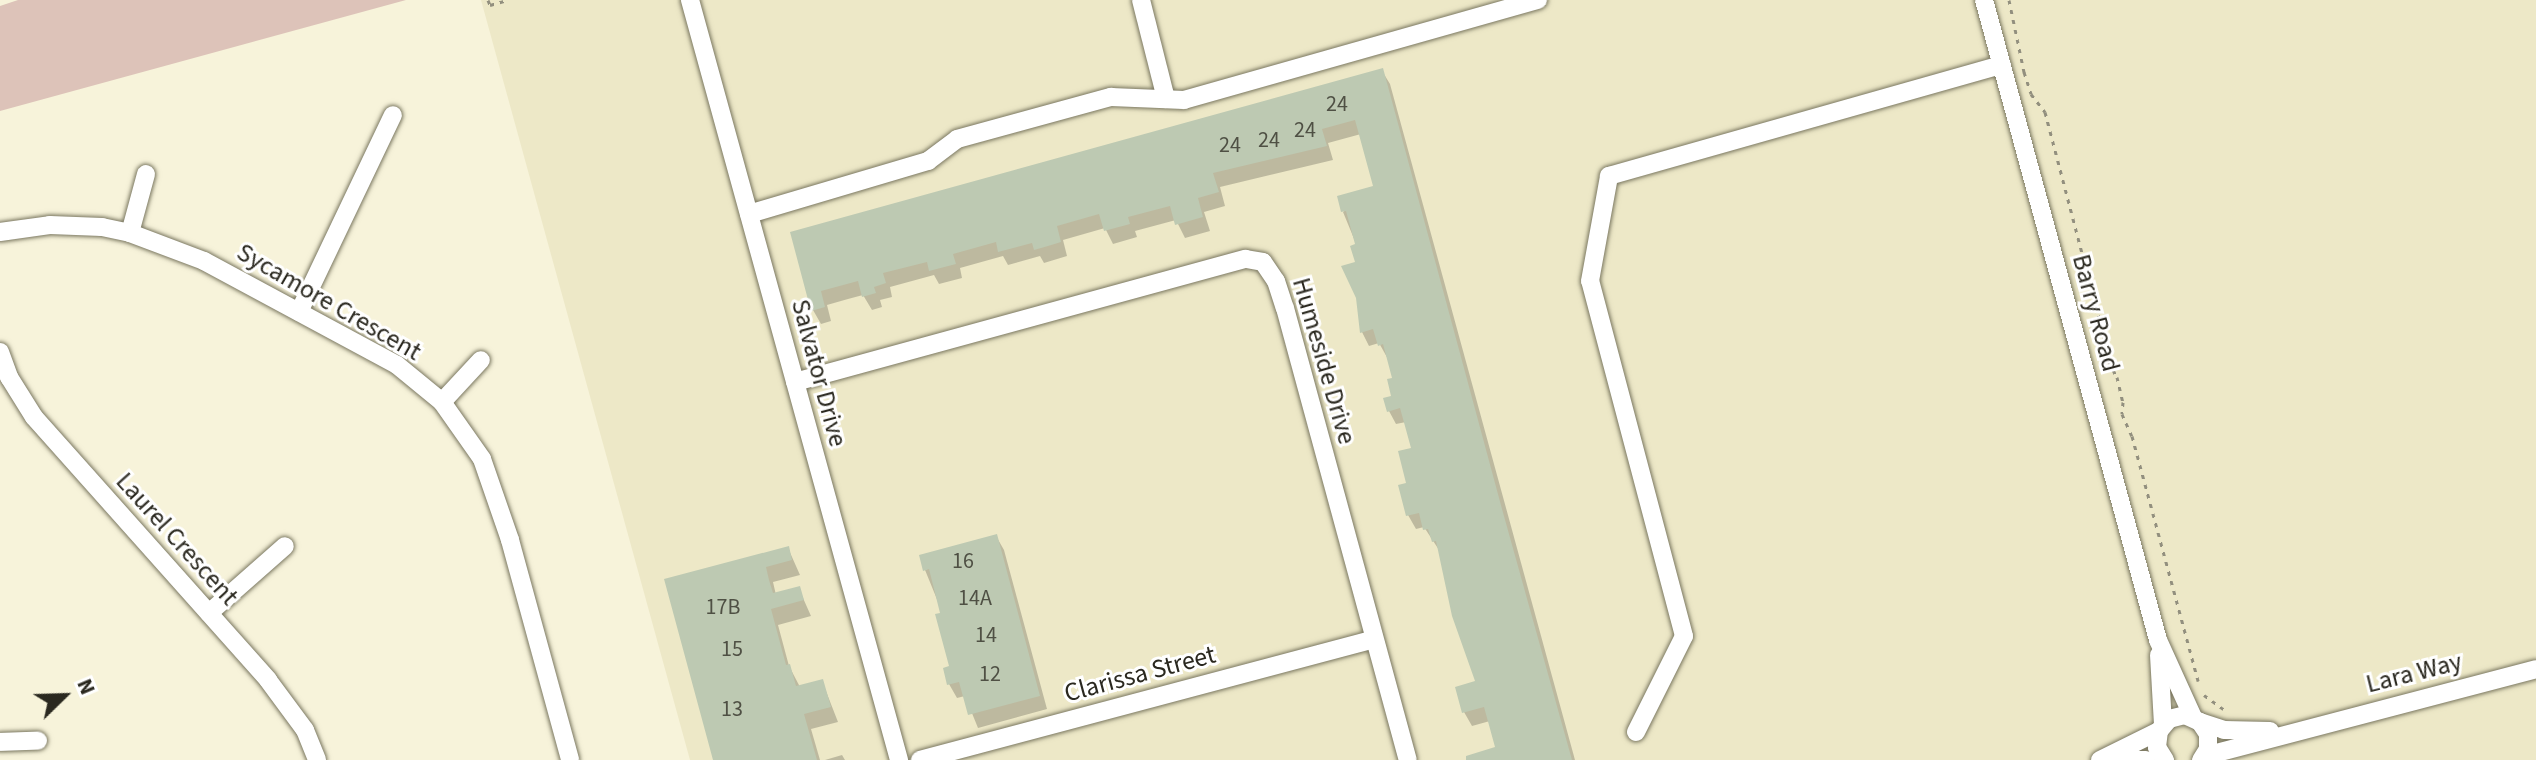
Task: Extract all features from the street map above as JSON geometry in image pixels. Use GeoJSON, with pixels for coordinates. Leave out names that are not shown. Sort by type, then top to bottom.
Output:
{"type":"FeatureCollection","features":[{"type":"Feature","properties":{"kind":"street","name":"Salvator Drive"},"geometry":{"type":"LineString","coordinates":[[690,0],[899,760]]}},
{"type":"Feature","properties":{"kind":"street"},"geometry":{"type":"LineString","coordinates":[[1141,0],[1166,99]]}},
{"type":"Feature","properties":{"kind":"street"},"geometry":{"type":"LineString","coordinates":[[749,214],[928,161],[957,139],[1111,97],[1184,100],[1538,0]]}},
{"type":"Feature","properties":{"kind":"street","name":"Barry Road"},"geometry":{"type":"LineString","coordinates":[[1984,0],[2158,640],[2197,719],[2208,734],[2203,759]]}},
{"type":"Feature","properties":{"kind":"street"},"geometry":{"type":"LineString","coordinates":[[1636,732],[1684,636],[1590,281],[1609,176],[2002,65]]}},
{"type":"Feature","properties":{"kind":"street"},"geometry":{"type":"LineString","coordinates":[[299,312],[393,115]]}},
{"type":"Feature","properties":{"kind":"street"},"geometry":{"type":"LineString","coordinates":[[130,233],[146,174]]}},
{"type":"Feature","properties":{"kind":"street","name":"Sycamore Crescent"},"geometry":{"type":"LineString","coordinates":[[0,232],[29,226],[72,225],[130,233],[204,261],[397,365],[442,402],[482,459],[501,513],[570,760]]}},
{"type":"Feature","properties":{"kind":"street","name":"Humeside Drive"},"geometry":{"type":"LineString","coordinates":[[795,382],[1246,259],[1263,262],[1276,281],[1285,308],[1408,760]]}},
{"type":"Feature","properties":{"kind":"street","name":"Laurel Crescent"},"geometry":{"type":"LineString","coordinates":[[0,352],[9,377],[34,417],[268,680],[305,730],[317,760]]}},
{"type":"Feature","properties":{"kind":"street"},"geometry":{"type":"LineString","coordinates":[[442,402],[481,360]]}},
{"type":"Feature","properties":{"kind":"street"},"geometry":{"type":"LineString","coordinates":[[209,613],[285,546]]}},
{"type":"Feature","properties":{"kind":"street","name":"Clarissa Street"},"geometry":{"type":"LineString","coordinates":[[920,760],[1374,639]]}},
{"type":"Feature","properties":{"kind":"street","name":"Barry Road"},"geometry":{"type":"LineString","coordinates":[[2158,640],[2161,727],[2157,747],[2165,760]]}},
{"type":"Feature","properties":{"kind":"street","name":"Lara Way"},"geometry":{"type":"LineString","coordinates":[[2305,728],[2536,669]]}},
{"type":"Feature","properties":{"kind":"street"},"geometry":{"type":"LineString","coordinates":[[2100,760],[2177,716],[2197,719],[2224,730],[2253,732],[2305,728]]}},
{"type":"Feature","properties":{"kind":"street"},"geometry":{"type":"LineString","coordinates":[[2203,759],[2305,728]]}},
{"type":"Feature","properties":{"kind":"street"},"geometry":{"type":"LineString","coordinates":[[0,742],[38,741]]}},
{"type":"Feature","properties":{"kind":"street"},"geometry":{"type":"LineString","coordinates":[[2122,760],[2146,760]]}},
{"type":"Feature","properties":{"kind":"path"},"geometry":{"type":"LineString","coordinates":[[488,0],[490,5],[508,0]]}},
{"type":"Feature","properties":{"kind":"path"},"geometry":{"type":"LineString","coordinates":[[2009,0],[2031,94],[2045,112],[2104,337],[2104,352],[2117,377],[2123,402],[2122,414],[2132,436],[2201,693],[2227,711],[2224,730]]}},
{"type":"Feature","properties":{"kind":"shaded area"},"geometry":{"type":"Polygon","coordinates":[[[18,0],[406,0],[0,111],[0,6],[18,0]]]}},
{"type":"Feature","properties":{"kind":"shaded area"},"geometry":{"type":"Polygon","coordinates":[[[481,0],[2536,0],[2536,760],[690,760],[481,0]]]}},
{"type":"Feature","properties":{"kind":"building"},"geometry":{"type":"Polygon","coordinates":[[[1383,68],[1572,760],[1466,760],[1466,756],[1495,747],[1484,707],[1462,713],[1455,687],[1475,681],[1452,616],[1436,541],[1432,542],[1428,529],[1423,530],[1419,513],[1406,516],[1398,485],[1406,483],[1398,451],[1411,448],[1400,408],[1387,412],[1383,398],[1391,396],[1387,379],[1392,378],[1383,344],[1378,346],[1373,329],[1360,333],[1356,298],[1341,266],[1355,262],[1350,246],[1355,244],[1346,211],[1341,212],[1337,196],[1373,186],[1355,120],[1322,129],[1327,146],[1213,173],[1219,192],[1198,198],[1203,217],[1175,225],[1170,206],[1128,217],[1130,224],[1104,231],[1099,214],[1057,226],[1061,242],[1034,250],[1032,243],[998,252],[996,242],[953,254],[956,264],[929,271],[927,262],[883,273],[886,283],[874,287],[876,293],[862,297],[858,281],[821,291],[825,307],[811,311],[790,232],[1383,68]]]}},
{"type":"Feature","properties":{"kind":"building"},"geometry":{"type":"Polygon","coordinates":[[[997,534],[1040,696],[968,715],[959,682],[947,685],[943,668],[949,666],[935,614],[940,613],[929,569],[923,571],[919,555],[997,534]]]}},
{"type":"Feature","properties":{"kind":"building"},"geometry":{"type":"Polygon","coordinates":[[[789,546],[792,560],[766,567],[769,580],[773,593],[800,586],[804,600],[771,609],[786,665],[790,664],[796,686],[823,679],[831,707],[804,714],[817,760],[713,760],[664,579],[789,546]]]}}]}
